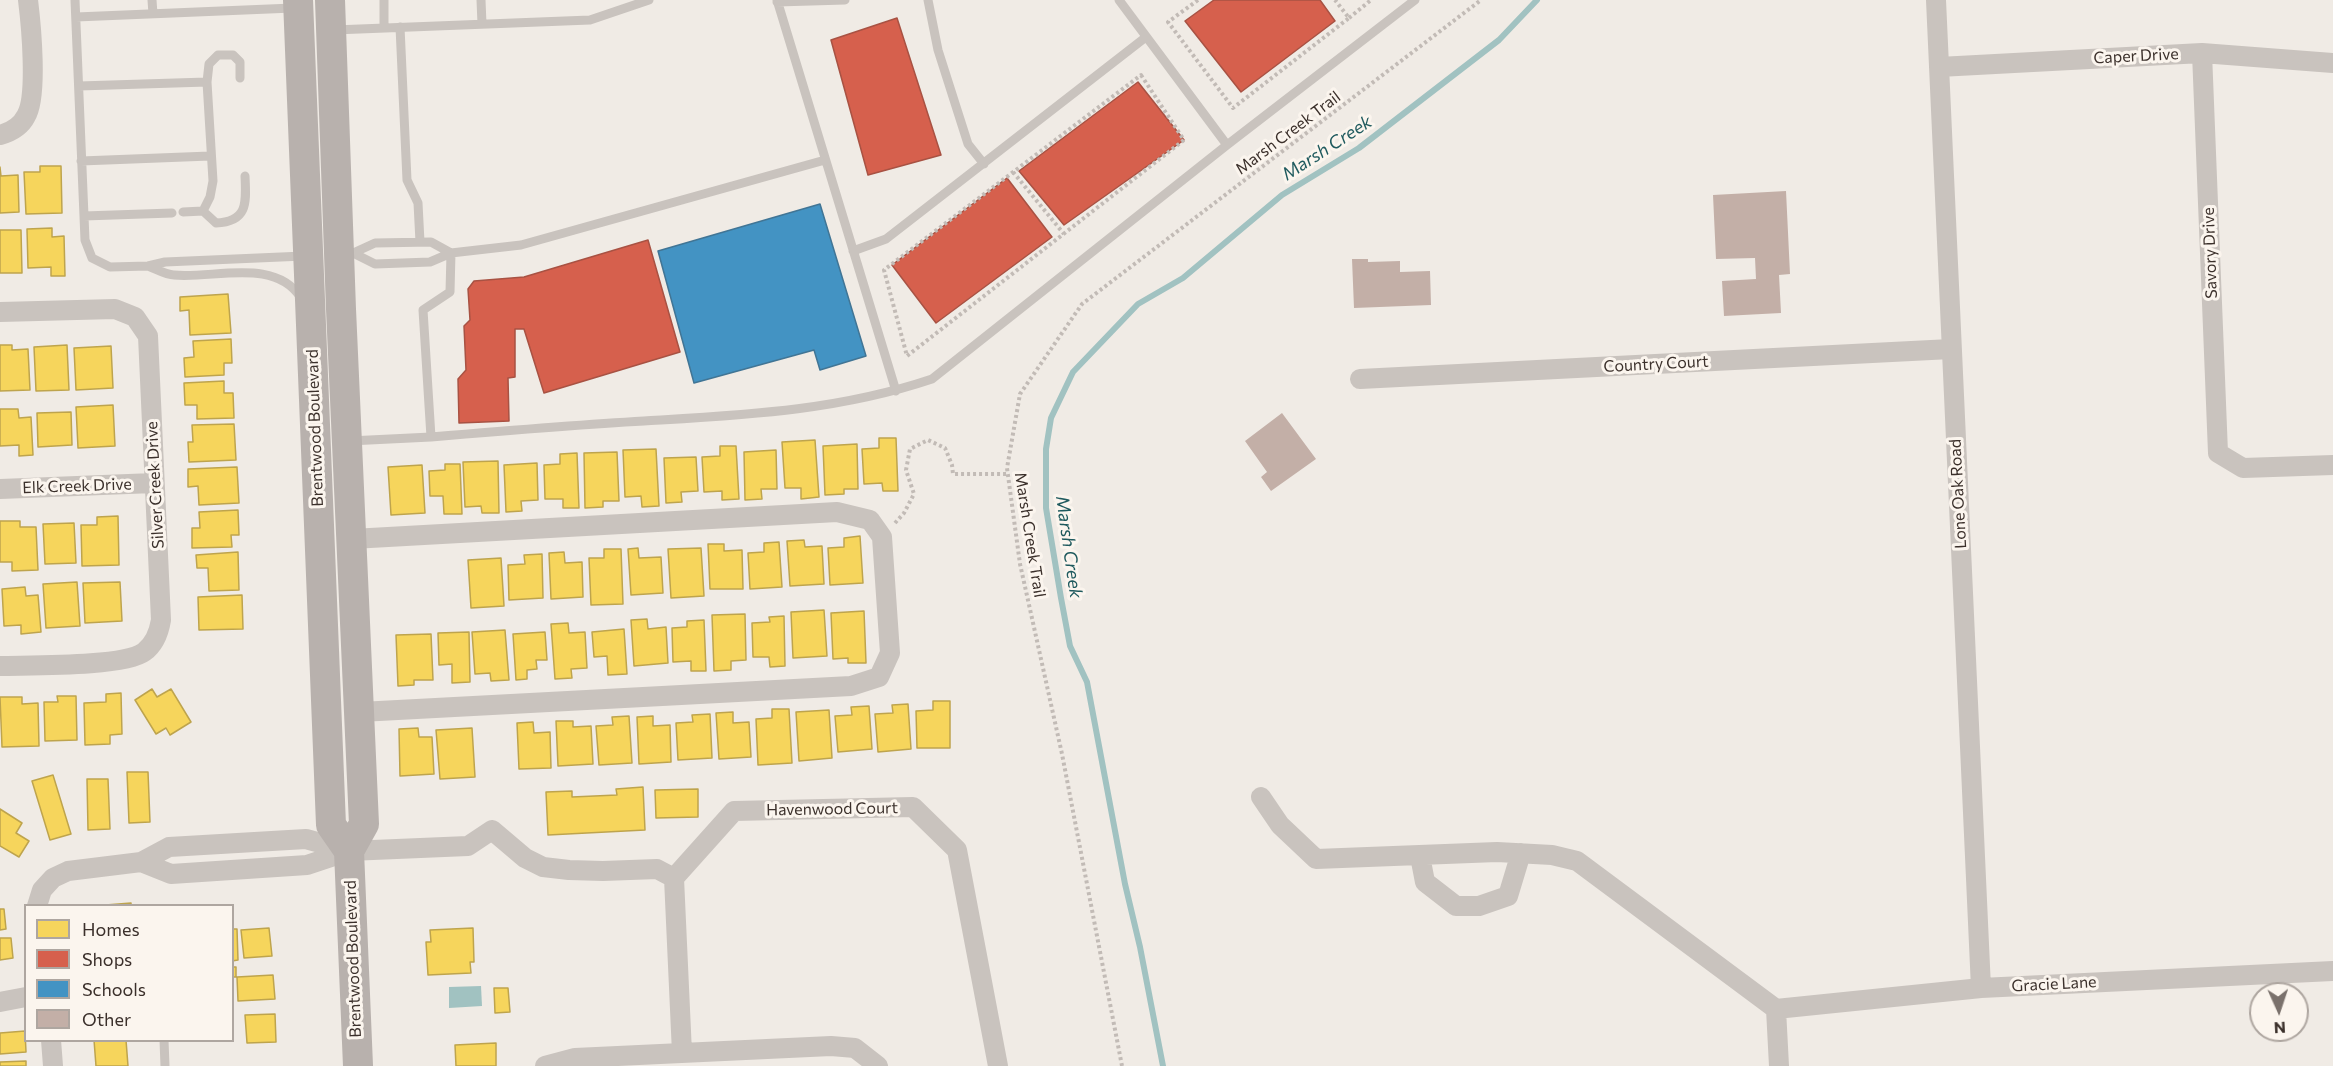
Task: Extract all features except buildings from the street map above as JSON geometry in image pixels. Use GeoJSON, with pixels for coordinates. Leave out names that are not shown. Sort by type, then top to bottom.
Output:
{"type":"FeatureCollection","features":[{"type":"Feature","properties":{"kind":"main road","name":"Brentwood Boulevard"},"geometry":{"type":"LineString","coordinates":[[330,0],[347,254],[341,309],[364,824],[349,851],[358,1066]]}},
{"type":"Feature","properties":{"kind":"main road","name":"Brentwood Boulevard"},"geometry":{"type":"LineString","coordinates":[[298,4],[331,825],[349,851]]}},
{"type":"Feature","properties":{"kind":"main road"},"geometry":{"type":"LineString","coordinates":[[306,199],[323,219],[327,248],[333,254],[347,254]]}},
{"type":"Feature","properties":{"kind":"main road"},"geometry":{"type":"LineString","coordinates":[[308,256],[318,257],[323,261],[326,268],[327,291],[341,309]]}},
{"type":"Feature","properties":{"kind":"street"},"geometry":{"type":"LineString","coordinates":[[9,131],[27,115],[33,90],[28,0]]}},
{"type":"Feature","properties":{"kind":"street","name":"Lone Oak Road"},"geometry":{"type":"LineString","coordinates":[[1936,0],[1981,988]]}},
{"type":"Feature","properties":{"kind":"street","name":"Caper Drive"},"geometry":{"type":"LineString","coordinates":[[1939,67],[2202,52],[2333,63]]}},
{"type":"Feature","properties":{"kind":"street","name":"Savory Drive"},"geometry":{"type":"LineString","coordinates":[[2202,52],[2218,453],[2243,468],[2333,465]]}},
{"type":"Feature","properties":{"kind":"street","name":"Silver Creek Drive"},"geometry":{"type":"LineString","coordinates":[[0,312],[115,309],[135,317],[148,336],[161,620],[159,633],[145,652],[123,661],[0,666]]}},
{"type":"Feature","properties":{"kind":"street","name":"Country Court"},"geometry":{"type":"LineString","coordinates":[[1360,379],[1952,350]]}},
{"type":"Feature","properties":{"kind":"street","name":"Elk Creek Drive"},"geometry":{"type":"LineString","coordinates":[[0,489],[154,483]]}},
{"type":"Feature","properties":{"kind":"street"},"geometry":{"type":"LineString","coordinates":[[352,539],[837,512],[870,520],[882,537],[890,653],[879,677],[851,686],[360,712]]}},
{"type":"Feature","properties":{"kind":"street"},"geometry":{"type":"LineString","coordinates":[[1262,797],[1280,825],[1316,859],[1497,852],[1552,855],[1577,861],[1776,1009],[1779,1066]]}},
{"type":"Feature","properties":{"kind":"street","name":"Havenwood Court"},"geometry":{"type":"LineString","coordinates":[[674,878],[734,811],[913,807],[957,850],[998,1066]]}},
{"type":"Feature","properties":{"kind":"street"},"geometry":{"type":"LineString","coordinates":[[141,862],[171,874],[307,864],[349,851],[468,846],[492,830],[525,858],[543,867],[603,871],[657,869],[674,878],[682,1053]]}},
{"type":"Feature","properties":{"kind":"street"},"geometry":{"type":"LineString","coordinates":[[38,904],[42,890],[53,878],[68,871],[141,862],[169,847],[306,839],[349,851]]}},
{"type":"Feature","properties":{"kind":"street"},"geometry":{"type":"LineString","coordinates":[[1420,856],[1425,882],[1456,906],[1479,906],[1508,896],[1521,853]]}},
{"type":"Feature","properties":{"kind":"street","name":"Gracie Lane"},"geometry":{"type":"LineString","coordinates":[[1776,1009],[1981,988],[2333,971]]}},
{"type":"Feature","properties":{"kind":"street"},"geometry":{"type":"LineString","coordinates":[[0,1002],[24,997]]}},
{"type":"Feature","properties":{"kind":"street"},"geometry":{"type":"LineString","coordinates":[[51,1042],[53,1066]]}},
{"type":"Feature","properties":{"kind":"street"},"geometry":{"type":"LineString","coordinates":[[544,1066],[575,1058],[831,1046],[855,1048],[878,1066]]}},
{"type":"Feature","properties":{"kind":"lane"},"geometry":{"type":"LineString","coordinates":[[75,0],[85,240],[92,258],[110,267],[148,266],[165,262],[308,256]]}},
{"type":"Feature","properties":{"kind":"lane"},"geometry":{"type":"LineString","coordinates":[[152,0],[153,14]]}},
{"type":"Feature","properties":{"kind":"lane"},"geometry":{"type":"LineString","coordinates":[[384,0],[384,28]]}},
{"type":"Feature","properties":{"kind":"lane"},"geometry":{"type":"LineString","coordinates":[[481,0],[482,24]]}},
{"type":"Feature","properties":{"kind":"lane"},"geometry":{"type":"LineString","coordinates":[[331,30],[590,20],[649,0]]}},
{"type":"Feature","properties":{"kind":"lane"},"geometry":{"type":"LineString","coordinates":[[845,0],[777,1],[896,391]]}},
{"type":"Feature","properties":{"kind":"lane"},"geometry":{"type":"LineString","coordinates":[[928,0],[938,50],[968,144],[984,164]]}},
{"type":"Feature","properties":{"kind":"lane"},"geometry":{"type":"LineString","coordinates":[[1119,0],[1227,145]]}},
{"type":"Feature","properties":{"kind":"lane"},"geometry":{"type":"LineString","coordinates":[[347,441],[761,414],[838,404],[896,391],[932,379],[1227,145],[1415,0]]}},
{"type":"Feature","properties":{"kind":"lane"},"geometry":{"type":"LineString","coordinates":[[76,17],[298,4]]}},
{"type":"Feature","properties":{"kind":"lane"},"geometry":{"type":"LineString","coordinates":[[400,27],[407,180],[418,203],[420,242]]}},
{"type":"Feature","properties":{"kind":"lane"},"geometry":{"type":"LineString","coordinates":[[853,251],[886,239],[1146,37]]}},
{"type":"Feature","properties":{"kind":"lane"},"geometry":{"type":"LineString","coordinates":[[203,212],[210,197],[213,181],[207,82],[209,64],[218,55],[233,55],[240,62],[240,78]]}},
{"type":"Feature","properties":{"kind":"lane"},"geometry":{"type":"LineString","coordinates":[[79,86],[207,82]]}},
{"type":"Feature","properties":{"kind":"lane"},"geometry":{"type":"LineString","coordinates":[[81,161],[210,156]]}},
{"type":"Feature","properties":{"kind":"lane"},"geometry":{"type":"LineString","coordinates":[[347,254],[375,264],[430,262],[452,254],[521,245],[825,160]]}},
{"type":"Feature","properties":{"kind":"lane"},"geometry":{"type":"LineString","coordinates":[[183,213],[203,212],[216,223],[230,223],[242,213],[246,202],[245,176]]}},
{"type":"Feature","properties":{"kind":"lane"},"geometry":{"type":"LineString","coordinates":[[84,216],[172,213]]}},
{"type":"Feature","properties":{"kind":"lane"},"geometry":{"type":"LineString","coordinates":[[347,254],[375,243],[430,242],[452,254]]}},
{"type":"Feature","properties":{"kind":"lane"},"geometry":{"type":"LineString","coordinates":[[431,437],[423,310],[450,292],[452,254]]}},
{"type":"Feature","properties":{"kind":"lane"},"geometry":{"type":"LineString","coordinates":[[148,266],[172,275],[254,273],[279,279],[296,290],[311,315]]}},
{"type":"Feature","properties":{"kind":"lane"},"geometry":{"type":"LineString","coordinates":[[164,1042],[165,1066]]}},
{"type":"Feature","properties":{"kind":"path"},"geometry":{"type":"LineString","coordinates":[[1198,0],[1168,22],[1233,108],[1371,0]]}},
{"type":"Feature","properties":{"kind":"path"},"geometry":{"type":"LineString","coordinates":[[1335,0],[1349,18]]}},
{"type":"Feature","properties":{"kind":"path","name":"Marsh Creek Trail"},"geometry":{"type":"LineString","coordinates":[[1122,1066],[1062,754],[1020,564],[1007,474],[1020,394],[1082,304],[1481,0]]}},
{"type":"Feature","properties":{"kind":"path"},"geometry":{"type":"LineString","coordinates":[[1141,75],[1184,140],[908,356],[884,270],[1013,172],[1141,75]]}},
{"type":"Feature","properties":{"kind":"path"},"geometry":{"type":"LineString","coordinates":[[1013,172],[1064,234]]}},
{"type":"Feature","properties":{"kind":"path"},"geometry":{"type":"LineString","coordinates":[[882,537],[904,513],[914,494],[906,470],[910,449],[928,440],[945,448],[953,474],[1007,474]]}},
{"type":"Feature","properties":{"kind":"water"},"geometry":{"type":"Polygon","coordinates":[[[481,986],[482,1006],[449,1008],[449,987],[481,986]]]}},
{"type":"Feature","properties":{"kind":"waterway","name":"Marsh Creek"},"geometry":{"type":"LineString","coordinates":[[1163,1066],[1140,947],[1125,884],[1087,682],[1070,646],[1061,598],[1046,508],[1046,449],[1051,418],[1073,372],[1138,304],[1183,278],[1282,195],[1359,148],[1499,40],[1537,0]]}}]}
